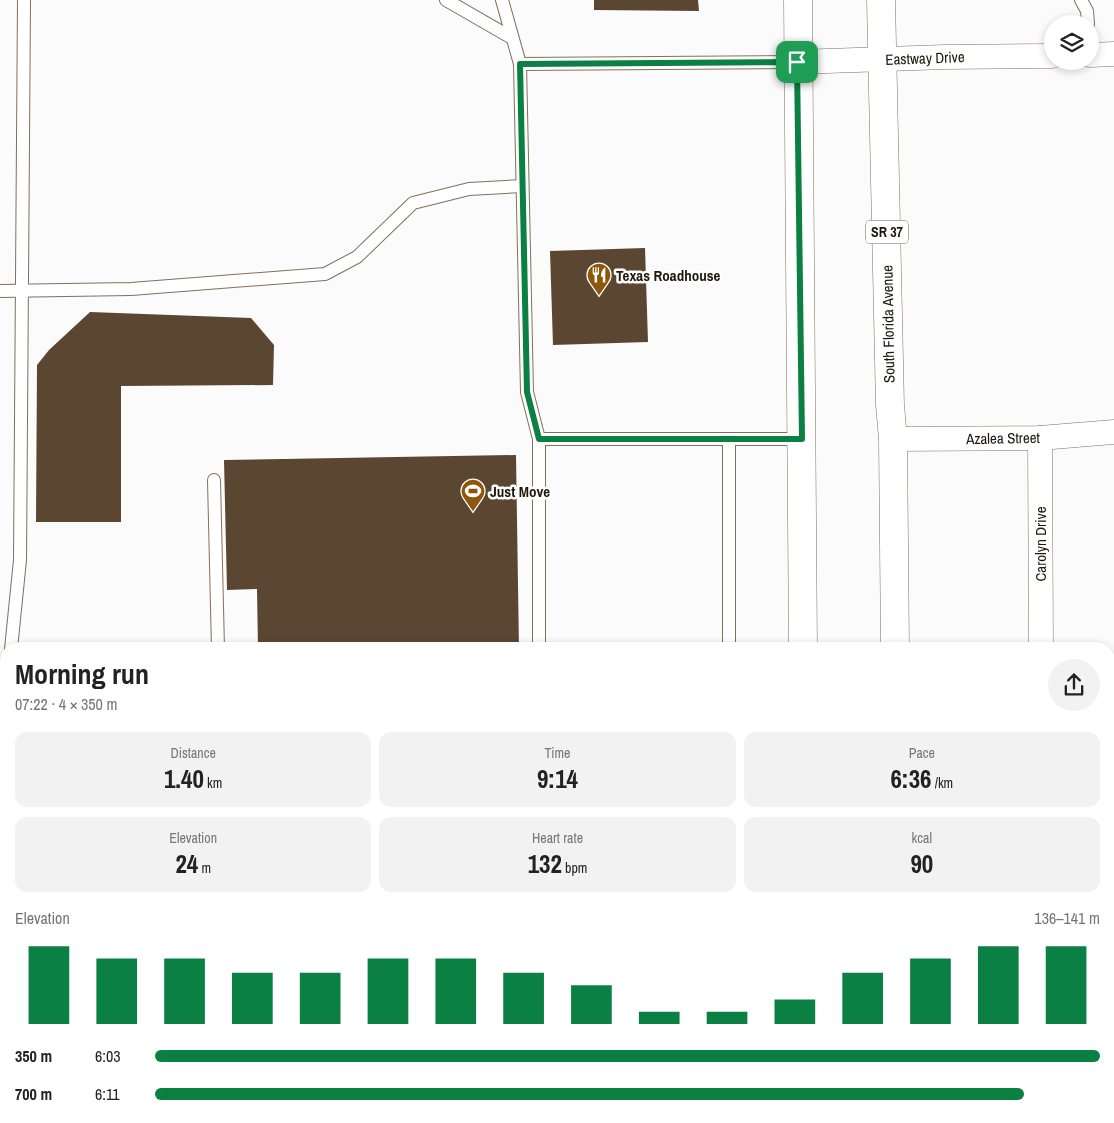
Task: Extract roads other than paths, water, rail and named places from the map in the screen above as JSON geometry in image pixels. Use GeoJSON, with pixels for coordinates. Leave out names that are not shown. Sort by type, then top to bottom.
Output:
{"type":"FeatureCollection","features":[{"type":"Feature","properties":{"kind":"main road"},"geometry":{"type":"LineString","coordinates":[[798,0],[803,642]]}},
{"type":"Feature","properties":{"kind":"main road","name":"South Florida Avenue"},"geometry":{"type":"LineString","coordinates":[[881,0],[890,395],[893,439],[895,642]]}},
{"type":"Feature","properties":{"kind":"street"},"geometry":{"type":"LineString","coordinates":[[1099,55],[1114,54]]}},
{"type":"Feature","properties":{"kind":"street","name":"Eastway Drive"},"geometry":{"type":"LineString","coordinates":[[797,62],[1044,56]]}},
{"type":"Feature","properties":{"kind":"street","name":"Azalea Street"},"geometry":{"type":"LineString","coordinates":[[893,439],[1040,438],[1114,432]]}},
{"type":"Feature","properties":{"kind":"street","name":"Carolyn Drive"},"geometry":{"type":"LineString","coordinates":[[1040,438],[1041,642]]}},
{"type":"Feature","properties":{"kind":"lane"},"geometry":{"type":"LineString","coordinates":[[12,642],[20,560],[24,0]]}},
{"type":"Feature","properties":{"kind":"lane"},"geometry":{"type":"LineString","coordinates":[[446,0],[512,38]]}},
{"type":"Feature","properties":{"kind":"lane"},"geometry":{"type":"LineString","coordinates":[[502,0],[520,64],[527,392],[539,439],[539,642]]}},
{"type":"Feature","properties":{"kind":"lane"},"geometry":{"type":"LineString","coordinates":[[1081,0],[1087,10],[1087,15]]}},
{"type":"Feature","properties":{"kind":"lane"},"geometry":{"type":"LineString","coordinates":[[520,64],[797,62]]}},
{"type":"Feature","properties":{"kind":"lane"},"geometry":{"type":"LineString","coordinates":[[0,292],[131,288],[325,274],[358,257],[413,203],[470,189],[522,186]]}},
{"type":"Feature","properties":{"kind":"lane"},"geometry":{"type":"LineString","coordinates":[[539,439],[802,439]]}},
{"type":"Feature","properties":{"kind":"lane"},"geometry":{"type":"LineString","coordinates":[[730,440],[730,642]]}},
{"type":"Feature","properties":{"kind":"lane"},"geometry":{"type":"LineString","coordinates":[[214,480],[218,642]]}},
{"type":"Feature","properties":{"kind":"place","name":"Texas Roadhouse"},"geometry":{"type":"Point","coordinates":[599,296]}},
{"type":"Feature","properties":{"kind":"place","name":"Just Move"},"geometry":{"type":"Point","coordinates":[473,512]}}]}
